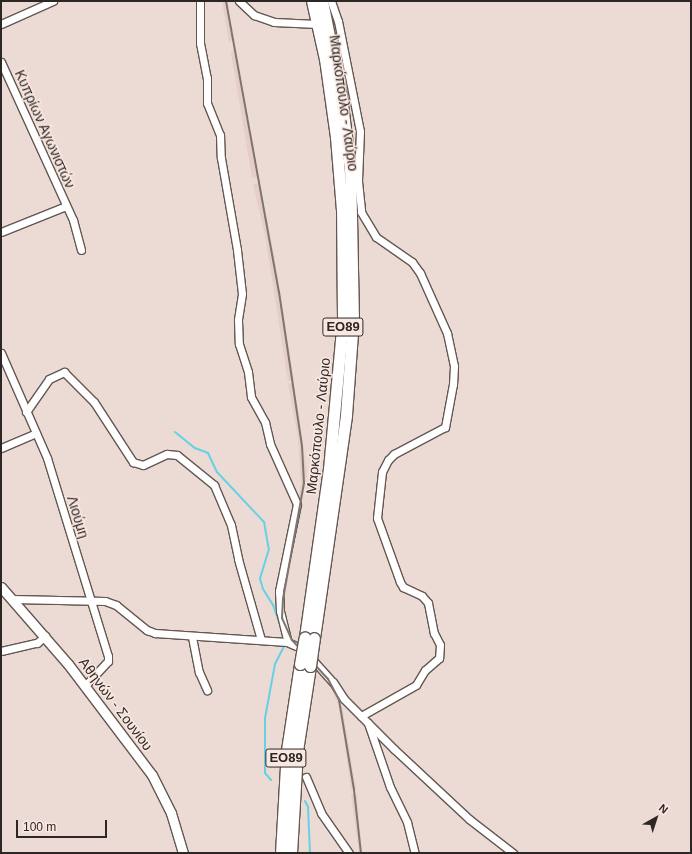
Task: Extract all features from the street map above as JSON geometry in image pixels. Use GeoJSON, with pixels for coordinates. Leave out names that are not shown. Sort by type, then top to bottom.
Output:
{"type":"FeatureCollection","features":[{"type":"Feature","properties":{"kind":"highway","name":"Μαρκόπουλο - Λαύριο"},"geometry":{"type":"LineString","coordinates":[[291,853],[297,751],[330,468],[343,318],[340,169],[331,97],[312,1]]}},
{"type":"Feature","properties":{"kind":"highway","name":"Μαρκόπουλο - Λαύριο"},"geometry":{"type":"LineString","coordinates":[[310,637],[346,415],[353,320],[352,209],[348,148],[335,57],[322,1]]}},
{"type":"Feature","properties":{"kind":"highway","name":"Μαρκόπουλο - Λαύριο"},"geometry":{"type":"LineString","coordinates":[[281,853],[287,750],[308,663]]}},
{"type":"Feature","properties":{"kind":"main road","name":"Αθηνών - Σουνίου"},"geometry":{"type":"LineString","coordinates":[[1,587],[45,636],[152,775],[171,813],[182,853]]}},
{"type":"Feature","properties":{"kind":"street"},"geometry":{"type":"LineString","coordinates":[[1,24],[53,1]]}},
{"type":"Feature","properties":{"kind":"street"},"geometry":{"type":"LineString","coordinates":[[200,1],[200,43],[207,78],[207,103],[220,135],[221,158],[237,250],[242,294],[238,320],[239,344],[248,372],[251,398],[265,422],[270,444],[297,504],[279,591],[280,611],[288,642]]}},
{"type":"Feature","properties":{"kind":"street"},"geometry":{"type":"LineString","coordinates":[[239,1],[254,15],[274,22],[317,24]]}},
{"type":"Feature","properties":{"kind":"street"},"geometry":{"type":"LineString","coordinates":[[331,1],[338,21],[360,131],[358,181],[361,212],[376,237],[412,262],[420,273],[447,333],[454,366],[453,384],[445,427],[394,454],[388,460],[382,472],[377,518],[400,582],[404,587],[422,596],[428,602],[434,633],[440,645],[439,658],[425,670],[416,685],[360,716]]}},
{"type":"Feature","properties":{"kind":"street","name":"Κυπρίων Αγωνιστών"},"geometry":{"type":"LineString","coordinates":[[1,62],[73,220],[81,250]]}},
{"type":"Feature","properties":{"kind":"street"},"geometry":{"type":"LineString","coordinates":[[1,232],[66,206]]}},
{"type":"Feature","properties":{"kind":"street","name":"Λιούμη"},"geometry":{"type":"LineString","coordinates":[[1,353],[47,458],[108,661],[85,686]]}},
{"type":"Feature","properties":{"kind":"street"},"geometry":{"type":"LineString","coordinates":[[26,412],[36,401],[49,379],[64,372],[94,402],[133,462],[143,465],[167,454],[177,455],[214,485],[231,525],[238,559],[261,640]]}},
{"type":"Feature","properties":{"kind":"street"},"geometry":{"type":"LineString","coordinates":[[1,448],[36,433]]}},
{"type":"Feature","properties":{"kind":"street"},"geometry":{"type":"LineString","coordinates":[[12,599],[105,601],[116,605],[147,630],[192,637],[288,642],[296,646]]}},
{"type":"Feature","properties":{"kind":"street"},"geometry":{"type":"LineString","coordinates":[[1,651],[37,643],[45,636]]}},
{"type":"Feature","properties":{"kind":"street"},"geometry":{"type":"LineString","coordinates":[[192,637],[199,672],[207,690]]}},
{"type":"Feature","properties":{"kind":"street"},"geometry":{"type":"LineString","coordinates":[[308,663],[325,671],[344,699],[360,716],[454,805],[513,853]]}},
{"type":"Feature","properties":{"kind":"street"},"geometry":{"type":"LineString","coordinates":[[368,723],[390,787],[407,822],[415,853]]}},
{"type":"Feature","properties":{"kind":"street"},"geometry":{"type":"LineString","coordinates":[[306,777],[321,813],[349,853]]}},
{"type":"Feature","properties":{"kind":"shaded area"},"geometry":{"type":"Polygon","coordinates":[[[222,1],[227,1],[233,38],[229,43],[222,1]]]}},
{"type":"Feature","properties":{"kind":"shaded area"},"geometry":{"type":"Polygon","coordinates":[[[235,48],[258,177],[252,178],[231,53],[235,48]]]}},
{"type":"Feature","properties":{"kind":"shaded area"},"geometry":{"type":"Polygon","coordinates":[[[259,183],[274,254],[294,381],[288,381],[265,235],[253,184],[259,183]]]}},
{"type":"Feature","properties":{"kind":"shaded area"},"geometry":{"type":"Polygon","coordinates":[[[288,383],[294,384],[307,472],[283,608],[281,599],[301,484],[298,438],[288,383]]]}},
{"type":"Feature","properties":{"kind":"shaded area"},"geometry":{"type":"Polygon","coordinates":[[[326,676],[336,692],[343,710],[356,790],[351,790],[340,708],[326,676]]]}},
{"type":"Feature","properties":{"kind":"shaded area"},"geometry":{"type":"Polygon","coordinates":[[[351,794],[357,794],[362,853],[359,853],[351,794]]]}},
{"type":"Feature","properties":{"kind":"waterway"},"geometry":{"type":"LineString","coordinates":[[175,432],[195,448],[208,453],[217,472],[264,522],[269,549],[260,579],[263,589],[273,605],[281,627]]}},
{"type":"Feature","properties":{"kind":"waterway"},"geometry":{"type":"LineString","coordinates":[[271,780],[265,773],[265,718],[275,664],[284,646]]}},
{"type":"Feature","properties":{"kind":"waterway"},"geometry":{"type":"LineString","coordinates":[[305,801],[308,807],[310,853]]}},
{"type":"Feature","properties":{"kind":"railway"},"geometry":{"type":"LineString","coordinates":[[226,1],[279,292],[302,446],[304,483],[283,599],[282,618],[292,640],[328,679],[339,700],[354,790],[361,853]]}}]}
